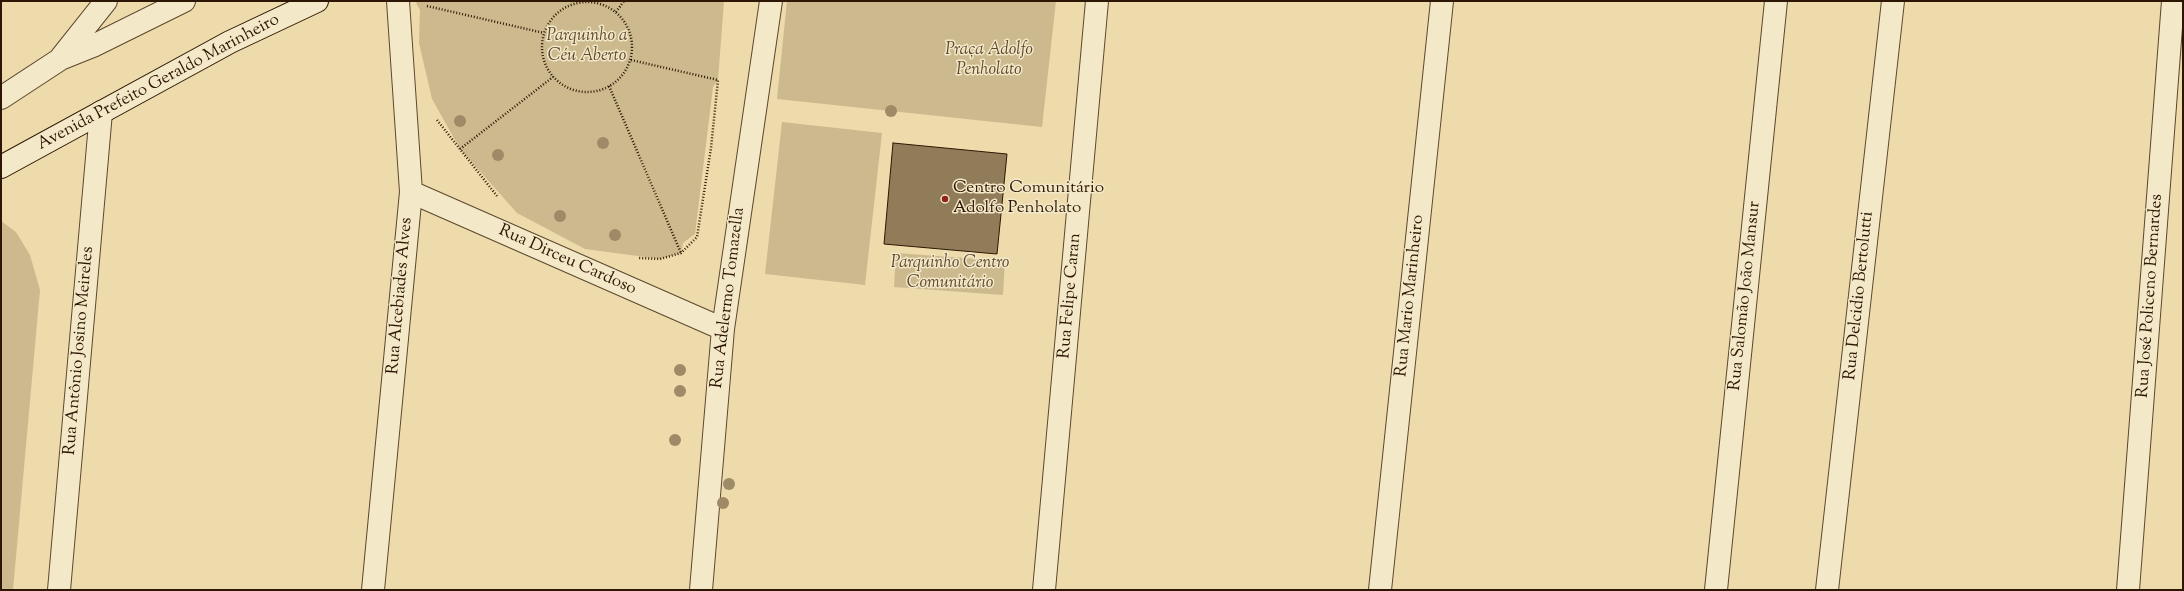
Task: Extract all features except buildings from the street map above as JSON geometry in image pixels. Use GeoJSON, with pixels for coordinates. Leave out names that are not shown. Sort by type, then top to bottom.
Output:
{"type":"FeatureCollection","features":[{"type":"Feature","properties":{"kind":"street"},"geometry":{"type":"LineString","coordinates":[[59,60],[106,1]]}},
{"type":"Feature","properties":{"kind":"street"},"geometry":{"type":"LineString","coordinates":[[1,98],[59,60],[95,45],[184,1]]}},
{"type":"Feature","properties":{"kind":"street","name":"Avenida Prefeito Geraldo Marinheiro"},"geometry":{"type":"LineString","coordinates":[[1,167],[230,42],[317,1]]}},
{"type":"Feature","properties":{"kind":"street","name":"Rua Alcebiades Alves"},"geometry":{"type":"LineString","coordinates":[[373,590],[411,192],[398,1]]}},
{"type":"Feature","properties":{"kind":"street","name":"Rua Felipe Caran"},"geometry":{"type":"LineString","coordinates":[[1044,590],[1097,1]]}},
{"type":"Feature","properties":{"kind":"street","name":"Rua Mario Marinheiro"},"geometry":{"type":"LineString","coordinates":[[1380,590],[1442,1]]}},
{"type":"Feature","properties":{"kind":"street","name":"Rua Salomão João Mansur"},"geometry":{"type":"LineString","coordinates":[[1716,590],[1776,1]]}},
{"type":"Feature","properties":{"kind":"street","name":"Rua Delcidio Bertolutti"},"geometry":{"type":"LineString","coordinates":[[1827,590],[1893,1]]}},
{"type":"Feature","properties":{"kind":"street","name":"Rua José Policeno Bernardes"},"geometry":{"type":"LineString","coordinates":[[2128,590],[2173,1]]}},
{"type":"Feature","properties":{"kind":"street","name":"Rua Adelermo Tomazella"},"geometry":{"type":"LineString","coordinates":[[702,590],[723,329],[770,4]]}},
{"type":"Feature","properties":{"kind":"street","name":"Rua Antônio Josino Meireles"},"geometry":{"type":"LineString","coordinates":[[59,590],[101,112]]}},
{"type":"Feature","properties":{"kind":"street","name":"Rua Dirceu Cardoso"},"geometry":{"type":"LineString","coordinates":[[411,192],[723,329]]}},
{"type":"Feature","properties":{"kind":"path"},"geometry":{"type":"LineString","coordinates":[[616,12],[624,1]]}},
{"type":"Feature","properties":{"kind":"path"},"geometry":{"type":"LineString","coordinates":[[575,2],[597,3],[616,12],[626,23],[631,37],[631,60],[621,77],[609,86],[595,92],[580,91],[565,86],[553,76],[545,64],[541,48],[544,34],[550,20],[562,9],[575,2]]}},
{"type":"Feature","properties":{"kind":"path"},"geometry":{"type":"LineString","coordinates":[[424,5],[544,34]]}},
{"type":"Feature","properties":{"kind":"path"},"geometry":{"type":"LineString","coordinates":[[631,60],[718,80],[711,148],[697,237],[681,253],[660,259],[632,258]]}},
{"type":"Feature","properties":{"kind":"path"},"geometry":{"type":"LineString","coordinates":[[460,149],[553,76]]}},
{"type":"Feature","properties":{"kind":"path"},"geometry":{"type":"LineString","coordinates":[[609,86],[681,253]]}},
{"type":"Feature","properties":{"kind":"path"},"geometry":{"type":"LineString","coordinates":[[436,118],[502,200]]}},
{"type":"Feature","properties":{"kind":"green space","name":"Parquinho a Céu Aberto"},"geometry":{"type":"Polygon","coordinates":[[[418,1],[724,1],[718,80],[713,87],[695,234],[683,243],[681,253],[660,259],[585,249],[517,213],[460,149],[432,99],[419,43],[420,10],[416,3],[418,1]]]}},
{"type":"Feature","properties":{"kind":"green space","name":"Praça Adolfo Penholato"},"geometry":{"type":"Polygon","coordinates":[[[787,1],[1056,1],[1042,127],[777,99],[787,1]]]}},
{"type":"Feature","properties":{"kind":"green space"},"geometry":{"type":"Polygon","coordinates":[[[782,122],[882,133],[865,285],[765,274],[782,122]]]}},
{"type":"Feature","properties":{"kind":"green space"},"geometry":{"type":"Polygon","coordinates":[[[1,221],[16,232],[30,255],[40,290],[13,590],[1,590],[1,221]]]}},
{"type":"Feature","properties":{"kind":"green space","name":"Parquinho Centro Comunitário"},"geometry":{"type":"Polygon","coordinates":[[[896,253],[1005,261],[1003,295],[894,287],[896,253]]]}},
{"type":"Feature","properties":{"kind":"place","name":"Centro Comunitário Adolfo Penholato"},"geometry":{"type":"Point","coordinates":[945,199]}}]}
